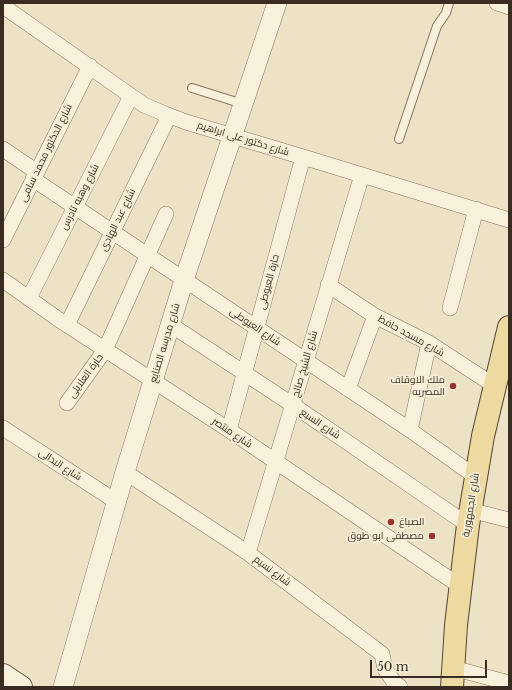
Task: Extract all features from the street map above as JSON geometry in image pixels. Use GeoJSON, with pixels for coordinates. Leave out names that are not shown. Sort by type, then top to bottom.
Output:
{"type":"FeatureCollection","features":[{"type":"Feature","properties":{"kind":"main road","name":"شارع الجمهورية"},"geometry":{"type":"LineString","coordinates":[[453,677],[460,586],[469,518],[483,436],[509,327]]}},
{"type":"Feature","properties":{"kind":"main road"},"geometry":{"type":"LineString","coordinates":[[3,675],[21,687]]}},
{"type":"Feature","properties":{"kind":"street","name":"شارع مدرسه الصنايع"},"geometry":{"type":"LineString","coordinates":[[63,687],[125,472],[184,280],[277,3]]}},
{"type":"Feature","properties":{"kind":"street"},"geometry":{"type":"LineString","coordinates":[[497,3],[509,7]]}},
{"type":"Feature","properties":{"kind":"street","name":"شارع دكتور على ابراهيم"},"geometry":{"type":"LineString","coordinates":[[3,6],[144,105],[169,116],[509,220]]}},
{"type":"Feature","properties":{"kind":"street","name":"شارع الدكتور محمد سامى"},"geometry":{"type":"LineString","coordinates":[[3,240],[90,66]]}},
{"type":"Feature","properties":{"kind":"street","name":"شارع وهبه تادرس"},"geometry":{"type":"LineString","coordinates":[[29,298],[131,96]]}},
{"type":"Feature","properties":{"kind":"street","name":"شارع عبد الهادى"},"geometry":{"type":"LineString","coordinates":[[67,325],[169,116]]}},
{"type":"Feature","properties":{"kind":"street","name":"شارع العيوطى"},"geometry":{"type":"LineString","coordinates":[[3,149],[75,207],[410,430],[476,477]]}},
{"type":"Feature","properties":{"kind":"street","name":"حارة العيوطى"},"geometry":{"type":"LineString","coordinates":[[229,430],[303,157]]}},
{"type":"Feature","properties":{"kind":"street","name":"شارع الشيخ صالح"},"geometry":{"type":"LineString","coordinates":[[248,552],[362,175]]}},
{"type":"Feature","properties":{"kind":"street"},"geometry":{"type":"LineString","coordinates":[[450,308],[476,209]]}},
{"type":"Feature","properties":{"kind":"street","name":"حارة العلايلى"},"geometry":{"type":"LineString","coordinates":[[67,403],[105,350],[166,214]]}},
{"type":"Feature","properties":{"kind":"street","name":"شارع منتصر"},"geometry":{"type":"LineString","coordinates":[[3,280],[67,325],[229,430],[460,586]]}},
{"type":"Feature","properties":{"kind":"street","name":"شارع مسجد حافظ"},"geometry":{"type":"LineString","coordinates":[[328,285],[375,316],[429,343],[495,386]]}},
{"type":"Feature","properties":{"kind":"street"},"geometry":{"type":"LineString","coordinates":[[348,389],[375,316]]}},
{"type":"Feature","properties":{"kind":"street","name":"شارع السبع"},"geometry":{"type":"LineString","coordinates":[[170,325],[469,518]]}},
{"type":"Feature","properties":{"kind":"street"},"geometry":{"type":"LineString","coordinates":[[410,430],[429,343]]}},
{"type":"Feature","properties":{"kind":"street","name":"شارع البدالى"},"geometry":{"type":"LineString","coordinates":[[3,428],[117,502]]}},
{"type":"Feature","properties":{"kind":"street","name":"شارع نسيم"},"geometry":{"type":"LineString","coordinates":[[125,472],[248,552],[382,654],[385,669],[394,682],[400,687]]}},
{"type":"Feature","properties":{"kind":"street"},"geometry":{"type":"LineString","coordinates":[[469,518],[509,520]]}},
{"type":"Feature","properties":{"kind":"street"},"geometry":{"type":"LineString","coordinates":[[453,677],[509,683]]}},
{"type":"Feature","properties":{"kind":"lane"},"geometry":{"type":"LineString","coordinates":[[398,139],[436,26],[446,13],[449,3]]}},
{"type":"Feature","properties":{"kind":"lane"},"geometry":{"type":"LineString","coordinates":[[192,88],[243,104]]}},
{"type":"Feature","properties":{"kind":"place","name":"ملك الاوقاف المصريه"},"geometry":{"type":"Point","coordinates":[453,386]}},
{"type":"Feature","properties":{"kind":"place","name":"الصباغ"},"geometry":{"type":"Point","coordinates":[391,522]}},
{"type":"Feature","properties":{"kind":"place","name":"مصطفى ابو طوق"},"geometry":{"type":"Point","coordinates":[432,536]}}]}
